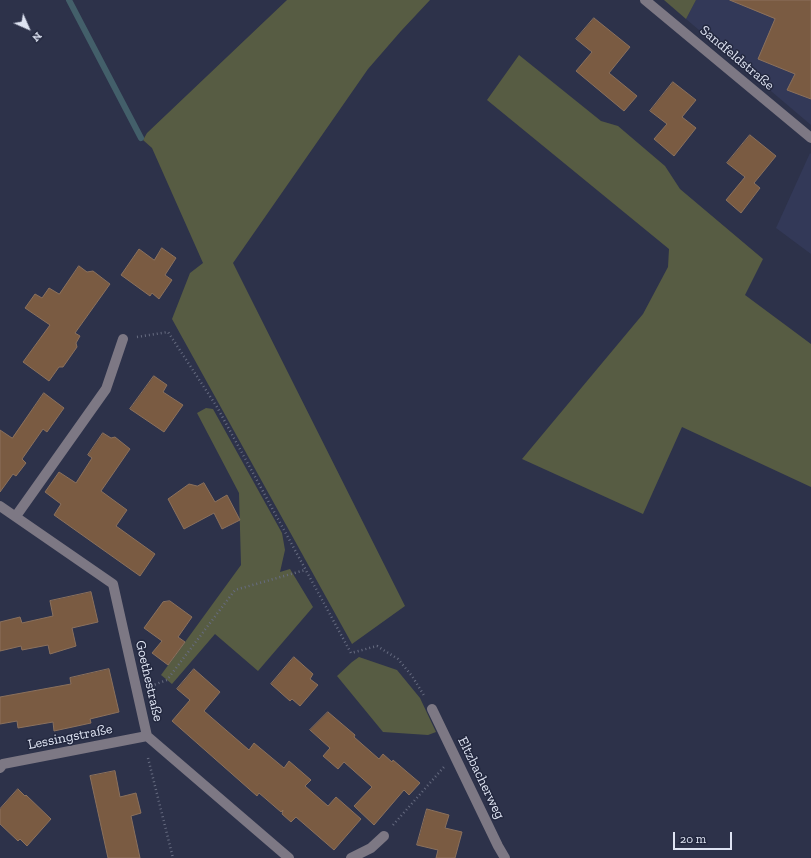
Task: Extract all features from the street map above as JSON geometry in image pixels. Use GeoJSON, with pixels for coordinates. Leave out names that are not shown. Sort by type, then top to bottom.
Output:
{"type":"FeatureCollection","features":[{"type":"Feature","properties":{"kind":"street","name":"Sandfeldstraße"},"geometry":{"type":"LineString","coordinates":[[645,0],[811,138]]}},
{"type":"Feature","properties":{"kind":"street"},"geometry":{"type":"LineString","coordinates":[[16,516],[106,389],[123,339]]}},
{"type":"Feature","properties":{"kind":"street","name":"Goethestraße"},"geometry":{"type":"LineString","coordinates":[[0,506],[113,584],[137,691],[145,736],[289,858]]}},
{"type":"Feature","properties":{"kind":"street","name":"Eltzbacherweg"},"geometry":{"type":"LineString","coordinates":[[432,709],[498,846],[506,858]]}},
{"type":"Feature","properties":{"kind":"street","name":"Lessingstraße"},"geometry":{"type":"LineString","coordinates":[[0,768],[3,764],[145,736]]}},
{"type":"Feature","properties":{"kind":"street"},"geometry":{"type":"LineString","coordinates":[[351,858],[371,848],[384,836]]}},
{"type":"Feature","properties":{"kind":"path"},"geometry":{"type":"LineString","coordinates":[[123,339],[168,332],[217,407],[351,653],[377,646],[398,659],[412,676],[432,709]]}},
{"type":"Feature","properties":{"kind":"path"},"geometry":{"type":"LineString","coordinates":[[137,691],[167,680],[235,590],[305,570]]}},
{"type":"Feature","properties":{"kind":"path"},"geometry":{"type":"LineString","coordinates":[[145,736],[173,858]]}},
{"type":"Feature","properties":{"kind":"path"},"geometry":{"type":"LineString","coordinates":[[384,836],[454,756]]}},
{"type":"Feature","properties":{"kind":"shaded area"},"geometry":{"type":"Polygon","coordinates":[[[696,0],[811,0],[811,125],[686,19],[696,0]]]}},
{"type":"Feature","properties":{"kind":"shaded area"},"geometry":{"type":"Polygon","coordinates":[[[810,153],[811,154],[811,254],[776,228],[810,153]]]}},
{"type":"Feature","properties":{"kind":"green space"},"geometry":{"type":"Polygon","coordinates":[[[287,0],[430,0],[368,69],[233,263],[405,606],[352,644],[172,319],[190,273],[203,263],[152,148],[143,140],[147,133],[287,0]]]}},
{"type":"Feature","properties":{"kind":"green space"},"geometry":{"type":"Polygon","coordinates":[[[664,0],[696,0],[686,19],[664,0]]]}},
{"type":"Feature","properties":{"kind":"green space"},"geometry":{"type":"Polygon","coordinates":[[[519,55],[601,121],[618,126],[665,166],[680,189],[763,259],[745,295],[811,344],[811,487],[682,427],[643,514],[522,459],[643,314],[668,267],[669,249],[487,100],[519,55]]]}},
{"type":"Feature","properties":{"kind":"green space"},"geometry":{"type":"Polygon","coordinates":[[[206,408],[213,409],[282,533],[285,550],[280,572],[290,569],[313,607],[258,671],[215,634],[172,684],[161,675],[241,565],[239,493],[197,413],[206,408]]]}},
{"type":"Feature","properties":{"kind":"green space"},"geometry":{"type":"Polygon","coordinates":[[[359,657],[397,670],[420,698],[436,732],[428,735],[383,732],[337,676],[359,657]]]}},
{"type":"Feature","properties":{"kind":"building"},"geometry":{"type":"Polygon","coordinates":[[[730,0],[811,0],[811,99],[787,90],[795,74],[758,59],[775,19],[730,0]]]}},
{"type":"Feature","properties":{"kind":"building"},"geometry":{"type":"Polygon","coordinates":[[[594,18],[630,47],[609,73],[637,96],[624,111],[576,71],[592,52],[576,39],[594,18]]]}},
{"type":"Feature","properties":{"kind":"building"},"geometry":{"type":"Polygon","coordinates":[[[673,82],[696,100],[682,117],[696,128],[674,156],[654,139],[667,124],[650,111],[673,82]]]}},
{"type":"Feature","properties":{"kind":"building"},"geometry":{"type":"Polygon","coordinates":[[[750,135],[776,156],[754,183],[760,188],[741,213],[726,200],[745,177],[727,163],[750,135]]]}},
{"type":"Feature","properties":{"kind":"building"},"geometry":{"type":"Polygon","coordinates":[[[162,248],[176,258],[165,275],[172,280],[159,299],[152,293],[150,296],[121,275],[139,249],[154,260],[162,248]]]}},
{"type":"Feature","properties":{"kind":"building"},"geometry":{"type":"Polygon","coordinates":[[[79,266],[87,272],[93,271],[110,284],[75,333],[80,336],[76,343],[77,347],[63,367],[59,367],[49,381],[23,362],[50,325],[25,308],[35,294],[42,298],[49,288],[59,294],[79,266]]]}},
{"type":"Feature","properties":{"kind":"building"},"geometry":{"type":"Polygon","coordinates":[[[154,376],[167,385],[163,392],[183,405],[164,432],[130,409],[154,376]]]}},
{"type":"Feature","properties":{"kind":"building"},"geometry":{"type":"Polygon","coordinates":[[[44,393],[64,408],[47,432],[43,429],[22,459],[26,463],[16,476],[13,474],[0,492],[0,430],[12,438],[44,393]]]}},
{"type":"Feature","properties":{"kind":"building"},"geometry":{"type":"Polygon","coordinates":[[[103,433],[111,438],[115,437],[130,449],[101,491],[127,510],[116,526],[155,554],[140,576],[54,515],[61,504],[45,492],[59,472],[76,483],[92,458],[88,455],[103,433]]]}},
{"type":"Feature","properties":{"kind":"building"},"geometry":{"type":"Polygon","coordinates":[[[204,483],[215,502],[227,495],[240,520],[222,529],[214,513],[184,529],[168,499],[189,484],[197,486],[204,483]]]}},
{"type":"Feature","properties":{"kind":"building"},"geometry":{"type":"Polygon","coordinates":[[[91,592],[98,622],[72,628],[76,646],[50,654],[48,645],[22,650],[21,646],[0,651],[0,622],[20,617],[22,623],[53,616],[50,601],[91,592]]]}},
{"type":"Feature","properties":{"kind":"building"},"geometry":{"type":"Polygon","coordinates":[[[170,601],[192,617],[178,637],[185,642],[168,665],[152,653],[162,641],[144,628],[163,602],[170,601]]]}},
{"type":"Feature","properties":{"kind":"building"},"geometry":{"type":"Polygon","coordinates":[[[294,657],[313,674],[310,679],[318,685],[300,706],[292,699],[290,701],[271,684],[294,657]]]}},
{"type":"Feature","properties":{"kind":"building"},"geometry":{"type":"Polygon","coordinates":[[[109,669],[119,712],[90,719],[91,723],[54,731],[53,722],[18,728],[17,721],[0,724],[0,697],[71,684],[70,678],[109,669]]]}},
{"type":"Feature","properties":{"kind":"building"},"geometry":{"type":"Polygon","coordinates":[[[194,669],[220,692],[204,711],[249,750],[254,743],[284,768],[289,761],[311,780],[305,786],[328,806],[336,797],[361,819],[334,850],[296,817],[291,822],[282,814],[283,810],[281,812],[259,793],[257,796],[172,721],[190,700],[177,689],[194,669]]]}},
{"type":"Feature","properties":{"kind":"building"},"geometry":{"type":"Polygon","coordinates":[[[328,712],[355,735],[354,737],[379,759],[383,754],[392,762],[393,760],[420,783],[409,795],[404,790],[374,825],[354,806],[372,787],[344,762],[338,769],[323,756],[330,748],[310,730],[328,712]]]}},
{"type":"Feature","properties":{"kind":"building"},"geometry":{"type":"Polygon","coordinates":[[[115,771],[120,797],[136,793],[141,813],[131,816],[140,858],[108,858],[90,776],[115,771]]]}},
{"type":"Feature","properties":{"kind":"building"},"geometry":{"type":"Polygon","coordinates":[[[18,789],[51,819],[27,846],[20,839],[18,841],[0,824],[0,809],[18,789]]]}},
{"type":"Feature","properties":{"kind":"building"},"geometry":{"type":"Polygon","coordinates":[[[427,809],[449,815],[445,828],[462,832],[455,858],[436,858],[438,850],[417,845],[427,809]]]}},
{"type":"Feature","properties":{"kind":"waterway"},"geometry":{"type":"LineString","coordinates":[[69,0],[141,138]]}}]}
